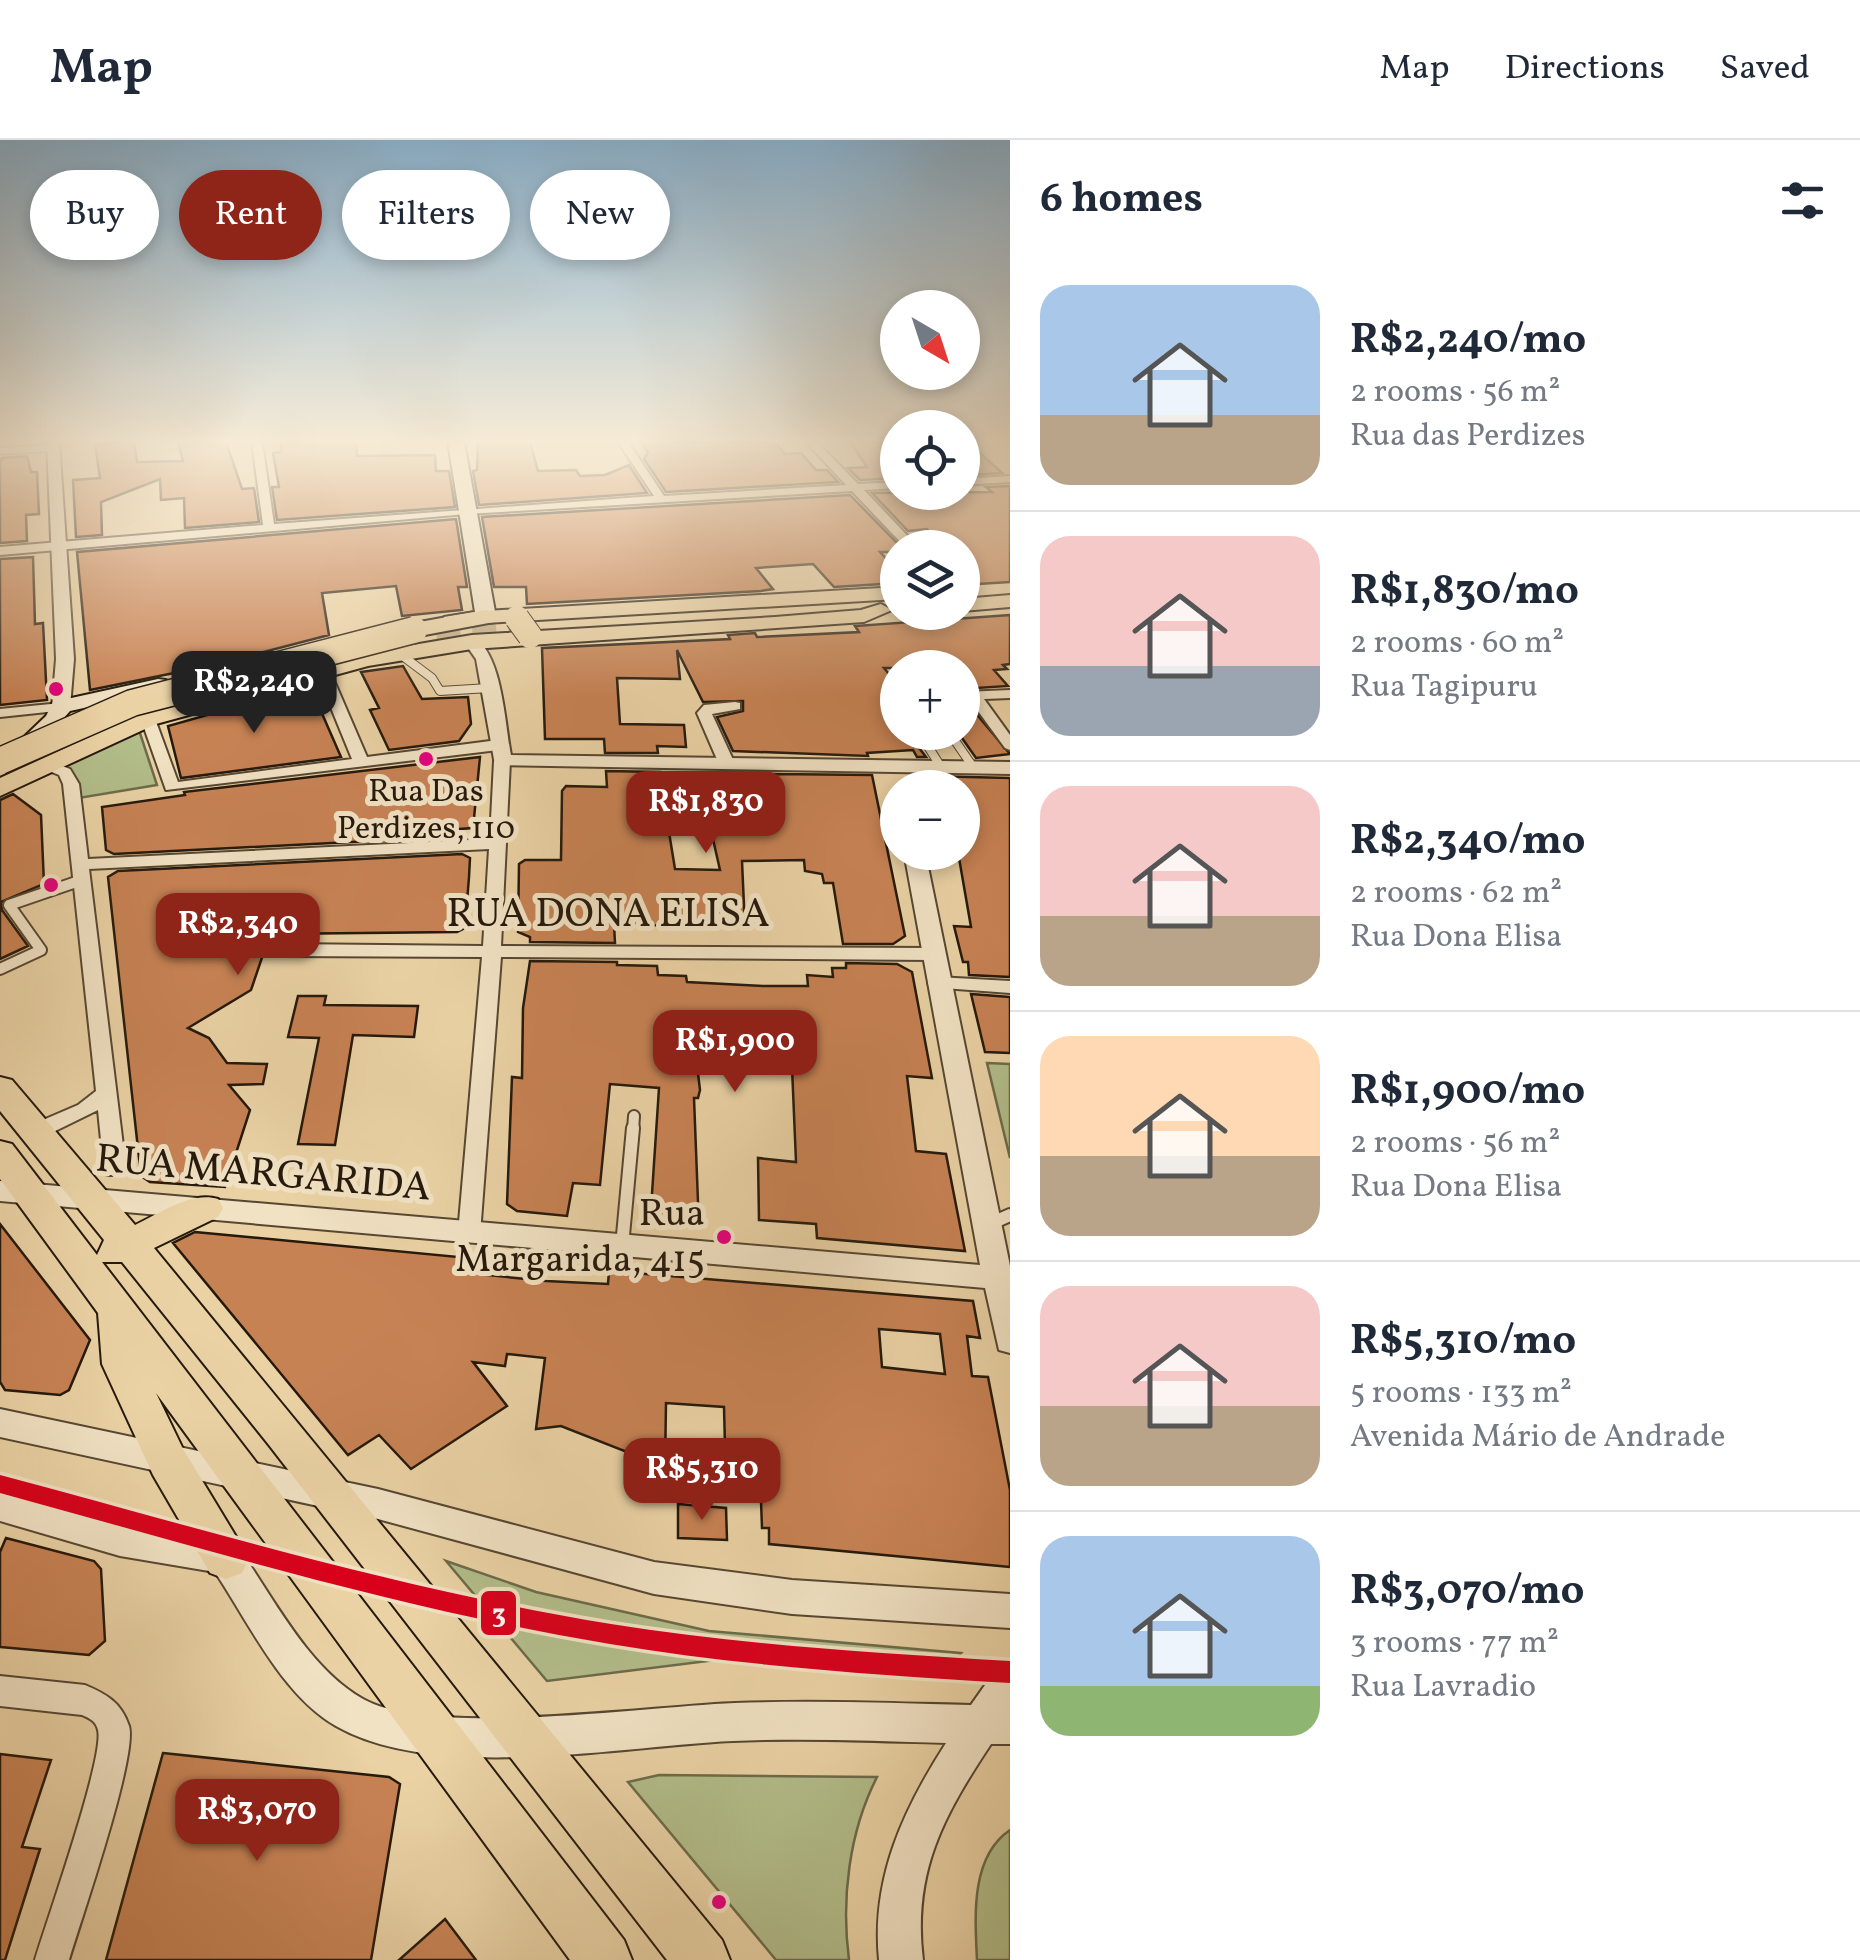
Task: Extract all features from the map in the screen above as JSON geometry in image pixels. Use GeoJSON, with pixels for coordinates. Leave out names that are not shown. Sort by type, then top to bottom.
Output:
{"type":"FeatureCollection","features":[{"type":"Feature","properties":{"kind":"highway"},"geometry":{"type":"LineString","coordinates":[[0,773],[152,708],[404,644],[486,617]]}},
{"type":"Feature","properties":{"kind":"highway"},"geometry":{"type":"LineString","coordinates":[[0,758],[132,703],[404,644],[472,642]]}},
{"type":"Feature","properties":{"kind":"main road"},"geometry":{"type":"LineString","coordinates":[[469,527],[486,617]]}},
{"type":"Feature","properties":{"kind":"main road"},"geometry":{"type":"LineString","coordinates":[[980,592],[1010,590]]}},
{"type":"Feature","properties":{"kind":"main road"},"geometry":{"type":"LineString","coordinates":[[472,642],[529,627],[880,599]]}},
{"type":"Feature","properties":{"kind":"main road"},"geometry":{"type":"LineString","coordinates":[[980,603],[1010,602]]}},
{"type":"Feature","properties":{"kind":"main road"},"geometry":{"type":"LineString","coordinates":[[0,758],[38,736],[56,719],[60,707],[399,627],[486,617],[529,627]]}},
{"type":"Feature","properties":{"kind":"main road"},"geometry":{"type":"LineString","coordinates":[[0,788],[148,718],[324,671],[404,644]]}},
{"type":"Feature","properties":{"kind":"main road"},"geometry":{"type":"LineString","coordinates":[[52,763],[94,733]]}},
{"type":"Feature","properties":{"kind":"main road"},"geometry":{"type":"LineString","coordinates":[[0,1088],[36,1131],[105,1185],[130,1242],[702,1960]]}},
{"type":"Feature","properties":{"kind":"main road"},"geometry":{"type":"LineString","coordinates":[[0,1152],[16,1193],[86,1265],[604,1960]]}},
{"type":"Feature","properties":{"kind":"main road"},"geometry":{"type":"LineString","coordinates":[[86,1265],[205,1208]]}},
{"type":"Feature","properties":{"kind":"main road"},"geometry":{"type":"LineString","coordinates":[[117,1306],[122,1364],[168,1462],[226,1558]]}},
{"type":"Feature","properties":{"kind":"street"},"geometry":{"type":"LineString","coordinates":[[0,713],[60,707],[66,687],[59,527]]}},
{"type":"Feature","properties":{"kind":"street"},"geometry":{"type":"LineString","coordinates":[[0,551],[292,527]]}},
{"type":"Feature","properties":{"kind":"street"},"geometry":{"type":"LineString","coordinates":[[469,1234],[492,951],[500,753],[485,659],[472,642]]}},
{"type":"Feature","properties":{"kind":"street"},"geometry":{"type":"LineString","coordinates":[[324,671],[361,762]]}},
{"type":"Feature","properties":{"kind":"street"},"geometry":{"type":"LineString","coordinates":[[980,695],[1010,694]]}},
{"type":"Feature","properties":{"kind":"street"},"geometry":{"type":"LineString","coordinates":[[727,764],[704,713],[709,708],[735,706]]}},
{"type":"Feature","properties":{"kind":"street"},"geometry":{"type":"LineString","coordinates":[[980,710],[1010,746]]}},
{"type":"Feature","properties":{"kind":"street"},"geometry":{"type":"LineString","coordinates":[[148,718],[172,787],[361,762],[500,753],[727,764],[1010,768]]}},
{"type":"Feature","properties":{"kind":"street"},"geometry":{"type":"LineString","coordinates":[[52,763],[72,784],[107,1093],[105,1185]]}},
{"type":"Feature","properties":{"kind":"street"},"geometry":{"type":"LineString","coordinates":[[896,766],[897,770]]}},
{"type":"Feature","properties":{"kind":"street"},"geometry":{"type":"LineString","coordinates":[[81,872],[498,844]]}},
{"type":"Feature","properties":{"kind":"street"},"geometry":{"type":"LineString","coordinates":[[917,870],[938,983],[998,1221],[997,1278],[1010,1341]]}},
{"type":"Feature","properties":{"kind":"street","name":"RUA DONA ELISA"},"geometry":{"type":"LineString","coordinates":[[284,950],[932,954]]}},
{"type":"Feature","properties":{"kind":"street"},"geometry":{"type":"LineString","coordinates":[[938,983],[1010,987]]}},
{"type":"Feature","properties":{"kind":"street"},"geometry":{"type":"LineString","coordinates":[[36,1131],[71,1117],[107,1093]]}},
{"type":"Feature","properties":{"kind":"street","name":"RUA MARGARIDA"},"geometry":{"type":"LineString","coordinates":[[16,1193],[105,1185],[205,1208],[997,1278]]}},
{"type":"Feature","properties":{"kind":"street"},"geometry":{"type":"LineString","coordinates":[[0,1423],[168,1462],[329,1492],[608,1567],[719,1590],[1010,1611]]}},
{"type":"Feature","properties":{"kind":"street"},"geometry":{"type":"LineString","coordinates":[[0,1506],[120,1540],[226,1558],[298,1662],[350,1714],[438,1736],[524,1736],[736,1722],[996,1725]]}},
{"type":"Feature","properties":{"kind":"street"},"geometry":{"type":"LineString","coordinates":[[901,1960],[901,1893],[912,1850],[940,1790],[996,1725],[1010,1680]]}},
{"type":"Feature","properties":{"kind":"street"},"geometry":{"type":"LineString","coordinates":[[0,1691],[85,1700],[112,1720],[116,1743],[52,1960]]}},
{"type":"Feature","properties":{"kind":"lane"},"geometry":{"type":"LineString","coordinates":[[404,644],[440,690],[489,688]]}},
{"type":"Feature","properties":{"kind":"lane"},"geometry":{"type":"LineString","coordinates":[[930,750],[941,767]]}},
{"type":"Feature","properties":{"kind":"lane"},"geometry":{"type":"LineString","coordinates":[[961,750],[973,767]]}},
{"type":"Feature","properties":{"kind":"lane"},"geometry":{"type":"LineString","coordinates":[[0,969],[41,950],[9,905],[81,872]]}},
{"type":"Feature","properties":{"kind":"lane"},"geometry":{"type":"LineString","coordinates":[[622,1247],[634,1116]]}},
{"type":"Feature","properties":{"kind":"green space"},"geometry":{"type":"Polygon","coordinates":[[[137,724],[157,785],[79,798],[60,768],[137,724]]]}},
{"type":"Feature","properties":{"kind":"green space"},"geometry":{"type":"Polygon","coordinates":[[[987,1063],[1010,1064],[1010,1158],[987,1063]]]}},
{"type":"Feature","properties":{"kind":"green space"},"geometry":{"type":"Polygon","coordinates":[[[446,1561],[536,1592],[709,1631],[961,1653],[951,1664],[773,1653],[547,1681],[446,1561]]]}},
{"type":"Feature","properties":{"kind":"green space"},"geometry":{"type":"Polygon","coordinates":[[[659,1775],[877,1777],[860,1820],[850,1866],[846,1913],[849,1960],[776,1960],[628,1782],[659,1775]]]}},
{"type":"Feature","properties":{"kind":"green space"},"geometry":{"type":"Polygon","coordinates":[[[1010,1830],[1010,1960],[977,1960],[976,1907],[981,1872],[997,1842],[1010,1830]]]}},
{"type":"Feature","properties":{"kind":"building"},"geometry":{"type":"Polygon","coordinates":[[[0,527],[26,527],[27,541],[0,543],[0,527]]]}},
{"type":"Feature","properties":{"kind":"building"},"geometry":{"type":"Polygon","coordinates":[[[75,527],[102,527],[102,535],[76,537],[75,527]]]}},
{"type":"Feature","properties":{"kind":"building"},"geometry":{"type":"Polygon","coordinates":[[[365,527],[457,527],[467,587],[458,587],[462,610],[402,616],[396,586],[322,593],[329,635],[229,661],[228,655],[192,658],[194,669],[90,690],[77,552],[365,527]]]}},
{"type":"Feature","properties":{"kind":"building"},"geometry":{"type":"Polygon","coordinates":[[[484,527],[881,527],[884,530],[880,530],[880,584],[834,587],[813,564],[756,568],[773,589],[761,591],[527,604],[526,587],[494,587],[484,527]]]}},
{"type":"Feature","properties":{"kind":"building"},"geometry":{"type":"Polygon","coordinates":[[[904,527],[1010,527],[1010,582],[980,584],[980,530],[904,527]]]}},
{"type":"Feature","properties":{"kind":"building"},"geometry":{"type":"Polygon","coordinates":[[[33,557],[35,624],[43,623],[47,700],[0,705],[0,559],[33,557]]]}},
{"type":"Feature","properties":{"kind":"building"},"geometry":{"type":"Polygon","coordinates":[[[1010,615],[1010,664],[1003,665],[1007,669],[994,670],[1008,686],[980,688],[980,650],[880,650],[880,750],[913,750],[867,753],[868,756],[733,751],[717,717],[743,711],[743,701],[703,702],[677,650],[680,679],[617,678],[620,724],[684,725],[686,747],[657,746],[658,753],[605,753],[604,739],[545,739],[542,648],[730,639],[728,635],[755,633],[757,637],[859,632],[855,626],[880,624],[880,630],[980,630],[980,617],[1010,615]]]}},
{"type":"Feature","properties":{"kind":"building"},"geometry":{"type":"Polygon","coordinates":[[[403,666],[422,699],[468,697],[471,724],[459,741],[389,750],[370,710],[379,708],[361,672],[403,666]]]}},
{"type":"Feature","properties":{"kind":"building"},"geometry":{"type":"Polygon","coordinates":[[[310,686],[341,757],[181,778],[168,726],[310,686]]]}},
{"type":"Feature","properties":{"kind":"building"},"geometry":{"type":"Polygon","coordinates":[[[980,718],[1010,754],[976,758],[970,750],[980,750],[980,718]]]}},
{"type":"Feature","properties":{"kind":"building"},"geometry":{"type":"Polygon","coordinates":[[[480,757],[473,828],[416,832],[430,838],[114,854],[106,850],[102,807],[185,795],[184,792],[480,757]]]}},
{"type":"Feature","properties":{"kind":"building"},"geometry":{"type":"Polygon","coordinates":[[[606,771],[660,772],[661,783],[717,784],[718,790],[783,790],[775,774],[872,775],[880,814],[880,870],[891,870],[905,936],[893,944],[843,944],[833,883],[824,883],[822,874],[805,871],[804,860],[742,861],[745,928],[614,924],[615,943],[530,942],[530,937],[518,932],[519,864],[525,860],[561,860],[562,791],[566,786],[607,787],[606,771]],[[668,826],[675,869],[720,870],[710,826],[668,826]]]}},
{"type":"Feature","properties":{"kind":"building"},"geometry":{"type":"Polygon","coordinates":[[[980,777],[1010,778],[1010,977],[969,975],[954,926],[971,927],[961,870],[980,870],[980,777]]]}},
{"type":"Feature","properties":{"kind":"building"},"geometry":{"type":"Polygon","coordinates":[[[13,794],[41,815],[44,884],[1,902],[2,910],[28,946],[0,959],[0,800],[13,794]]]}},
{"type":"Feature","properties":{"kind":"building"},"geometry":{"type":"Polygon","coordinates":[[[462,854],[470,858],[469,877],[465,928],[457,932],[270,934],[251,990],[188,1028],[209,1038],[227,1063],[267,1064],[263,1084],[229,1085],[250,1110],[225,1187],[150,1182],[141,1176],[108,877],[118,871],[462,854]]]}},
{"type":"Feature","properties":{"kind":"building"},"geometry":{"type":"Polygon","coordinates":[[[530,961],[657,966],[658,975],[686,976],[687,982],[763,986],[808,986],[807,975],[833,977],[832,968],[846,968],[846,963],[897,964],[912,972],[932,1078],[907,1076],[916,1151],[946,1154],[965,1251],[817,1238],[816,1224],[759,1220],[758,1158],[796,1162],[792,1067],[780,1066],[777,1026],[692,1024],[700,1090],[698,1098],[694,1098],[699,1228],[650,1224],[659,1088],[610,1084],[600,1185],[573,1183],[567,1216],[517,1211],[507,1204],[512,1077],[522,1078],[523,1008],[530,961]]]}},
{"type":"Feature","properties":{"kind":"building"},"geometry":{"type":"Polygon","coordinates":[[[971,994],[1010,997],[1010,1053],[985,1052],[971,994]]]}},
{"type":"Feature","properties":{"kind":"building"},"geometry":{"type":"Polygon","coordinates":[[[298,996],[326,996],[324,1005],[418,1006],[414,1037],[353,1035],[335,1145],[298,1144],[319,1038],[288,1037],[298,996]]]}},
{"type":"Feature","properties":{"kind":"building"},"geometry":{"type":"Polygon","coordinates":[[[0,1224],[90,1340],[69,1390],[60,1395],[5,1390],[0,1382],[0,1224]]]}},
{"type":"Feature","properties":{"kind":"building"},"geometry":{"type":"Polygon","coordinates":[[[195,1232],[490,1260],[487,1275],[546,1281],[608,1284],[609,1271],[973,1301],[980,1338],[967,1336],[972,1376],[988,1377],[1010,1490],[1010,1567],[769,1544],[769,1528],[762,1528],[759,1448],[725,1446],[724,1407],[666,1403],[665,1467],[561,1426],[536,1429],[545,1358],[507,1354],[505,1366],[473,1362],[507,1406],[411,1469],[379,1435],[348,1455],[173,1243],[195,1232]],[[879,1329],[882,1367],[945,1374],[940,1334],[879,1329]]]}},
{"type":"Feature","properties":{"kind":"building"},"geometry":{"type":"Polygon","coordinates":[[[678,1504],[726,1508],[727,1540],[678,1538],[678,1504]]]}},
{"type":"Feature","properties":{"kind":"building"},"geometry":{"type":"Polygon","coordinates":[[[6,1538],[94,1561],[101,1569],[105,1641],[89,1655],[0,1647],[0,1552],[6,1538]]]}},
{"type":"Feature","properties":{"kind":"building"},"geometry":{"type":"Polygon","coordinates":[[[163,1753],[389,1777],[400,1784],[371,1960],[106,1960],[163,1753]]]}},
{"type":"Feature","properties":{"kind":"building"},"geometry":{"type":"Polygon","coordinates":[[[0,1754],[51,1760],[22,1847],[40,1849],[5,1960],[0,1960],[0,1754]]]}},
{"type":"Feature","properties":{"kind":"building"},"geometry":{"type":"Polygon","coordinates":[[[445,1919],[476,1960],[399,1960],[445,1919]]]}},
{"type":"Feature","properties":{"kind":"tunnel"},"geometry":{"type":"LineString","coordinates":[[436,629],[536,620]]}},
{"type":"Feature","properties":{"kind":"metro line","name":"3"},"geometry":{"type":"LineString","coordinates":[[0,1484],[304,1566],[533,1620],[760,1653],[1010,1672]]}},
{"type":"Feature","properties":{"kind":"place","name":"Rua Das Perdizes, 110"},"geometry":{"type":"Point","coordinates":[426,759]}},
{"type":"Feature","properties":{"kind":"place","name":"Rua Margarida, 415"},"geometry":{"type":"Point","coordinates":[724,1237]}}]}
